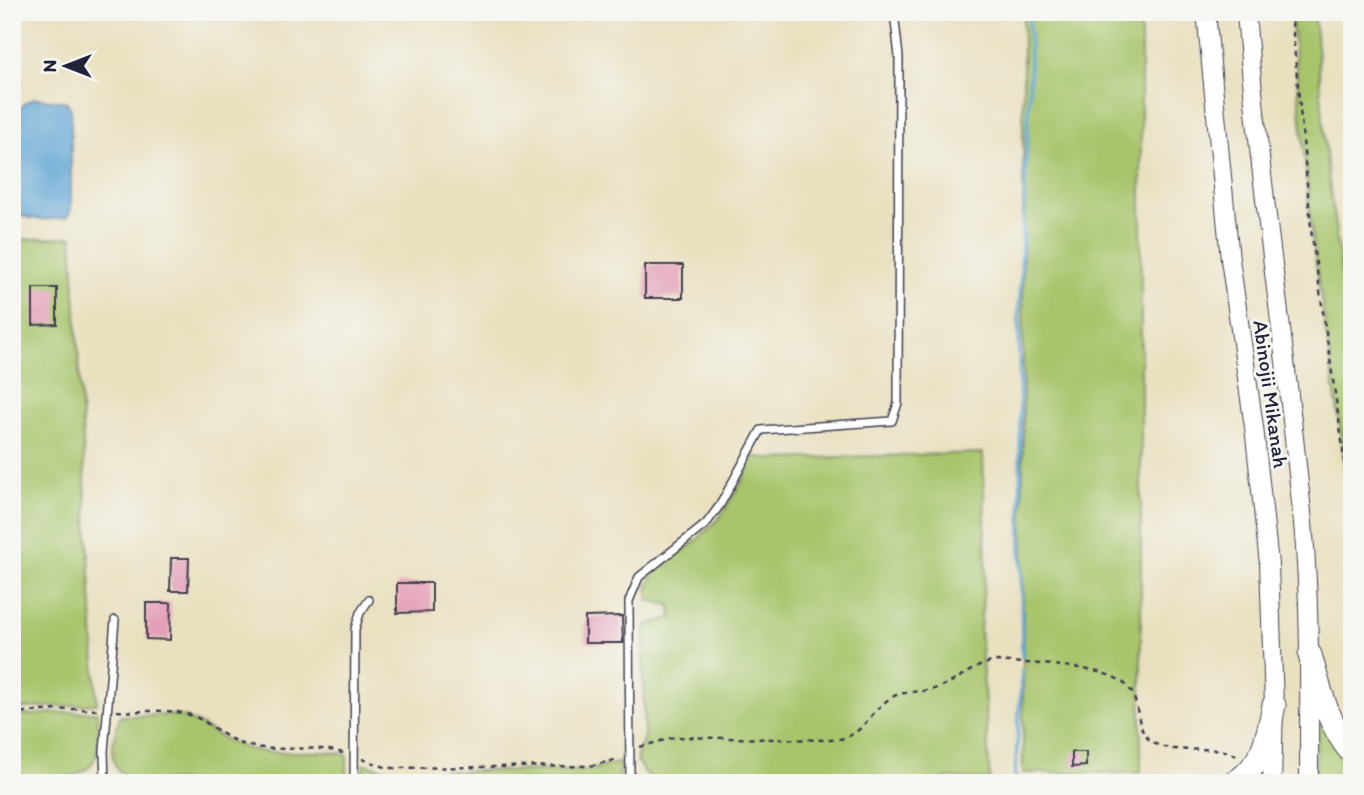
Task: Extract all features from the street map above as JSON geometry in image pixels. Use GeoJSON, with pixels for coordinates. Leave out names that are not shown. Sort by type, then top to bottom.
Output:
{"type":"FeatureCollection","features":[{"type":"Feature","properties":{"kind":"main road"},"geometry":{"type":"LineString","coordinates":[[1310,655],[1326,707],[1342,741],[1352,753]]}},
{"type":"Feature","properties":{"kind":"main road"},"geometry":{"type":"LineString","coordinates":[[1234,783],[1253,767],[1267,741],[1274,705]]}},
{"type":"Feature","properties":{"kind":"street","name":"Abinojii Mikanah"},"geometry":{"type":"LineString","coordinates":[[1206,12],[1230,259],[1265,514],[1271,595],[1274,705],[1272,783]]}},
{"type":"Feature","properties":{"kind":"street","name":"Abinojii Mikanah"},"geometry":{"type":"LineString","coordinates":[[1246,12],[1260,170],[1303,522],[1310,655],[1309,780]]}},
{"type":"Feature","properties":{"kind":"lane"},"geometry":{"type":"LineString","coordinates":[[630,783],[629,601],[639,577],[706,524],[720,505],[761,430],[892,421],[898,403],[899,57],[894,12]]}},
{"type":"Feature","properties":{"kind":"lane"},"geometry":{"type":"LineString","coordinates":[[355,782],[355,629],[360,613],[369,600]]}},
{"type":"Feature","properties":{"kind":"lane"},"geometry":{"type":"LineString","coordinates":[[105,783],[104,751],[115,620]]}},
{"type":"Feature","properties":{"kind":"path"},"geometry":{"type":"LineString","coordinates":[[1291,12],[1309,210],[1342,441],[1352,536]]}},
{"type":"Feature","properties":{"kind":"path"},"geometry":{"type":"LineString","coordinates":[[12,713],[75,709],[180,712],[204,721],[246,746],[332,749],[388,768],[590,766],[622,758],[641,746],[675,737],[828,740],[846,738],[854,735],[882,705],[897,695],[941,687],[984,663],[1006,662],[1093,670],[1113,677],[1129,688],[1134,697],[1139,726],[1152,742],[1174,748],[1226,750],[1253,767]]}},
{"type":"Feature","properties":{"kind":"path"},"geometry":{"type":"LineString","coordinates":[[1309,780],[1352,775]]}},
{"type":"Feature","properties":{"kind":"green space"},"geometry":{"type":"Polygon","coordinates":[[[1023,12],[1141,12],[1141,773],[1023,773],[1023,12]]]}},
{"type":"Feature","properties":{"kind":"green space"},"geometry":{"type":"Polygon","coordinates":[[[1291,12],[1314,12],[1327,165],[1352,356],[1352,539],[1342,441],[1312,237],[1291,12]]]}},
{"type":"Feature","properties":{"kind":"green space"},"geometry":{"type":"Polygon","coordinates":[[[72,237],[97,704],[12,709],[12,240],[72,237]]]}},
{"type":"Feature","properties":{"kind":"green space"},"geometry":{"type":"Polygon","coordinates":[[[983,453],[986,565],[980,629],[990,780],[949,778],[929,781],[659,781],[644,772],[637,757],[644,736],[643,652],[646,625],[672,618],[670,605],[648,600],[648,584],[656,570],[695,542],[721,516],[745,476],[753,456],[772,459],[983,453]]]}},
{"type":"Feature","properties":{"kind":"green space"},"geometry":{"type":"Polygon","coordinates":[[[1318,711],[1352,763],[1352,781],[1315,781],[1318,711]]]}},
{"type":"Feature","properties":{"kind":"green space"},"geometry":{"type":"Polygon","coordinates":[[[97,712],[98,746],[91,765],[82,772],[59,779],[12,781],[12,716],[97,712]]]}},
{"type":"Feature","properties":{"kind":"green space"},"geometry":{"type":"Polygon","coordinates":[[[174,715],[194,721],[249,749],[347,755],[347,781],[143,781],[130,778],[121,772],[113,757],[114,737],[120,716],[174,715]]]}},
{"type":"Feature","properties":{"kind":"green space"},"geometry":{"type":"Polygon","coordinates":[[[622,762],[619,781],[363,780],[365,764],[393,771],[589,770],[622,762]]]}},
{"type":"Feature","properties":{"kind":"water"},"geometry":{"type":"Polygon","coordinates":[[[35,98],[67,102],[71,110],[71,210],[67,217],[39,219],[12,212],[12,115],[26,102],[35,98]]]}},
{"type":"Feature","properties":{"kind":"building"},"geometry":{"type":"Polygon","coordinates":[[[645,265],[683,265],[683,298],[645,298],[645,265]]]}},
{"type":"Feature","properties":{"kind":"building"},"geometry":{"type":"Polygon","coordinates":[[[33,288],[57,288],[57,324],[33,325],[33,288]]]}},
{"type":"Feature","properties":{"kind":"building"},"geometry":{"type":"Polygon","coordinates":[[[171,558],[189,558],[188,591],[170,591],[171,558]]]}},
{"type":"Feature","properties":{"kind":"building"},"geometry":{"type":"Polygon","coordinates":[[[397,583],[432,583],[432,612],[397,613],[397,583]]]}},
{"type":"Feature","properties":{"kind":"building"},"geometry":{"type":"Polygon","coordinates":[[[146,603],[171,603],[170,640],[146,639],[146,603]]]}},
{"type":"Feature","properties":{"kind":"building"},"geometry":{"type":"Polygon","coordinates":[[[622,616],[623,643],[585,643],[585,617],[622,616]]]}},
{"type":"Feature","properties":{"kind":"building"},"geometry":{"type":"Polygon","coordinates":[[[1072,752],[1086,752],[1086,766],[1072,767],[1072,752]]]}},
{"type":"Feature","properties":{"kind":"waterway"},"geometry":{"type":"LineString","coordinates":[[1022,657],[1019,315],[1030,71],[1029,12]]}},
{"type":"Feature","properties":{"kind":"waterway"},"geometry":{"type":"LineString","coordinates":[[1015,778],[1022,670]]}}]}
